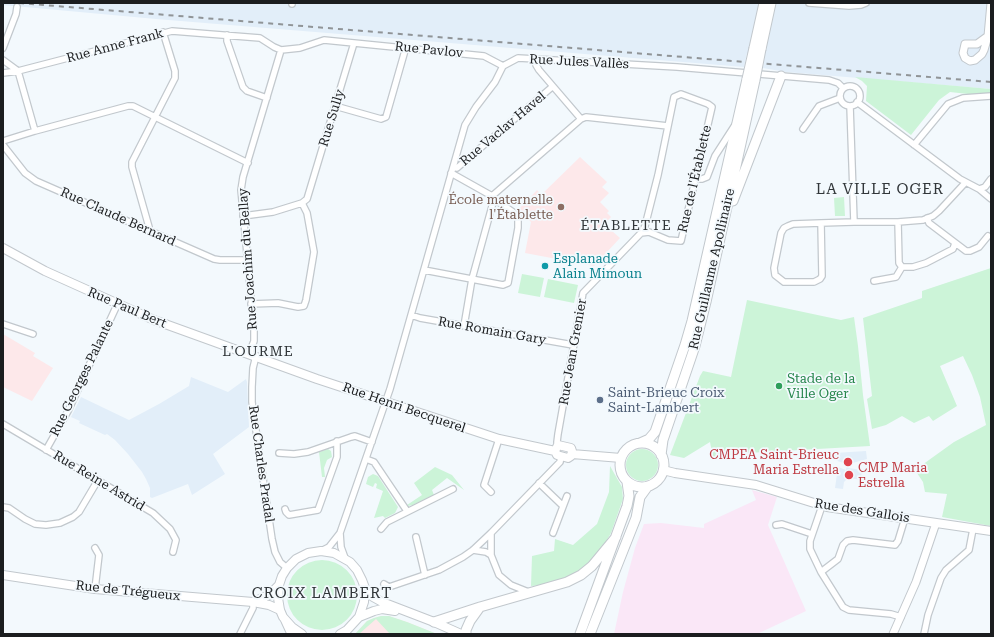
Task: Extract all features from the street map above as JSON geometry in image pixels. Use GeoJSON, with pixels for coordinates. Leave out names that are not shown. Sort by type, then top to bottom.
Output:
{"type":"FeatureCollection","features":[{"type":"Feature","properties":{"kind":"main road"},"geometry":{"type":"LineString","coordinates":[[758,48],[764,3]]}},
{"type":"Feature","properties":{"kind":"main road"},"geometry":{"type":"LineString","coordinates":[[751,80],[758,48],[771,3]]}},
{"type":"Feature","properties":{"kind":"main road"},"geometry":{"type":"LineString","coordinates":[[723,228],[781,76]]}},
{"type":"Feature","properties":{"kind":"main road","name":"Rue Guillaume Apollinaire"},"geometry":{"type":"LineString","coordinates":[[640,443],[649,438],[655,432],[685,346],[737,122],[751,80]]}},
{"type":"Feature","properties":{"kind":"main road","name":"Rue Guillaume Apollinaire"},"geometry":{"type":"LineString","coordinates":[[661,455],[663,440],[695,346],[723,228],[751,80]]}},
{"type":"Feature","properties":{"kind":"main road","name":"Rue Paul Bert"},"geometry":{"type":"LineString","coordinates":[[3,248],[118,305],[154,320],[253,355]]}},
{"type":"Feature","properties":{"kind":"main road","name":"Rue Henri Becquerel"},"geometry":{"type":"LineString","coordinates":[[253,355],[317,379],[499,439],[558,451]]}},
{"type":"Feature","properties":{"kind":"main road"},"geometry":{"type":"LineString","coordinates":[[591,634],[636,518],[640,497],[648,486],[658,480],[663,470],[664,465],[661,455],[652,446],[646,443],[640,443],[628,448],[621,458],[620,471],[627,482],[633,486],[648,486]]}},
{"type":"Feature","properties":{"kind":"main road"},"geometry":{"type":"LineString","coordinates":[[558,451],[568,458],[572,454],[621,458]]}},
{"type":"Feature","properties":{"kind":"main road","name":"Rue des Gallois"},"geometry":{"type":"LineString","coordinates":[[663,470],[756,485],[822,506],[991,531]]}},
{"type":"Feature","properties":{"kind":"main road"},"geometry":{"type":"LineString","coordinates":[[580,634],[627,506],[629,496],[627,482]]}},
{"type":"Feature","properties":{"kind":"main road"},"geometry":{"type":"LineString","coordinates":[[434,622],[567,582],[581,575],[592,566],[616,537]]}},
{"type":"Feature","properties":{"kind":"main road"},"geometry":{"type":"LineString","coordinates":[[253,602],[269,595],[279,585],[287,568],[296,559],[308,553],[321,551],[334,553],[345,558],[357,570],[365,588],[364,602],[359,617],[347,630],[340,634]]}},
{"type":"Feature","properties":{"kind":"main road","name":"Rue de Trégueux"},"geometry":{"type":"LineString","coordinates":[[3,575],[95,589],[253,602],[269,605],[282,614]]}},
{"type":"Feature","properties":{"kind":"main road"},"geometry":{"type":"LineString","coordinates":[[279,585],[278,598],[282,614],[292,627],[302,634]]}},
{"type":"Feature","properties":{"kind":"main road"},"geometry":{"type":"LineString","coordinates":[[365,588],[377,599],[461,634]]}},
{"type":"Feature","properties":{"kind":"main road"},"geometry":{"type":"LineString","coordinates":[[466,634],[470,621],[480,607]]}},
{"type":"Feature","properties":{"kind":"main road"},"geometry":{"type":"LineString","coordinates":[[359,617],[382,609],[406,612]]}},
{"type":"Feature","properties":{"kind":"street"},"geometry":{"type":"LineString","coordinates":[[809,3],[849,6],[866,3]]}},
{"type":"Feature","properties":{"kind":"street"},"geometry":{"type":"LineString","coordinates":[[988,36],[991,3]]}},
{"type":"Feature","properties":{"kind":"street"},"geometry":{"type":"LineString","coordinates":[[3,48],[16,14],[17,7]]}},
{"type":"Feature","properties":{"kind":"street","name":"Rue Anne Frank"},"geometry":{"type":"LineString","coordinates":[[3,74],[163,32],[172,31],[260,38],[282,50]]}},
{"type":"Feature","properties":{"kind":"street"},"geometry":{"type":"LineString","coordinates":[[149,231],[132,162],[176,74],[163,32]]}},
{"type":"Feature","properties":{"kind":"street"},"geometry":{"type":"LineString","coordinates":[[228,35],[227,41],[243,86],[247,91],[267,98]]}},
{"type":"Feature","properties":{"kind":"street"},"geometry":{"type":"LineString","coordinates":[[282,50],[300,48],[324,40],[354,42]]}},
{"type":"Feature","properties":{"kind":"street","name":"Rue Pavlov"},"geometry":{"type":"LineString","coordinates":[[354,42],[484,56],[503,66]]}},
{"type":"Feature","properties":{"kind":"street","name":"Rue Sully"},"geometry":{"type":"LineString","coordinates":[[302,203],[307,199],[309,194],[354,42]]}},
{"type":"Feature","properties":{"kind":"street"},"geometry":{"type":"LineString","coordinates":[[335,106],[381,119],[386,117],[406,48]]}},
{"type":"Feature","properties":{"kind":"street","name":"Rue Joachim du Bellay"},"geometry":{"type":"LineString","coordinates":[[253,355],[254,342],[241,190],[282,50]]}},
{"type":"Feature","properties":{"kind":"street","name":"Rue Jules Vallès"},"geometry":{"type":"LineString","coordinates":[[503,66],[518,58],[677,67],[829,80],[838,83],[843,88]]}},
{"type":"Feature","properties":{"kind":"street"},"geometry":{"type":"LineString","coordinates":[[537,59],[536,65],[539,70],[581,119]]}},
{"type":"Feature","properties":{"kind":"street"},"geometry":{"type":"LineString","coordinates":[[3,60],[18,71],[35,131]]}},
{"type":"Feature","properties":{"kind":"street"},"geometry":{"type":"LineString","coordinates":[[321,551],[328,547],[340,534],[386,401],[465,125],[476,107],[496,82],[503,66]]}},
{"type":"Feature","properties":{"kind":"street"},"geometry":{"type":"LineString","coordinates":[[849,85],[858,89],[860,96],[857,102],[850,106],[842,103],[840,98],[840,93],[843,88],[849,85]]}},
{"type":"Feature","properties":{"kind":"street","name":"Rue Vaclav Havel"},"geometry":{"type":"LineString","coordinates":[[452,170],[457,168],[552,87]]}},
{"type":"Feature","properties":{"kind":"street","name":"Rue de l'Établette"},"geometry":{"type":"LineString","coordinates":[[681,94],[708,104],[712,107],[681,241],[668,240],[649,232],[641,233],[645,226],[658,175],[674,97],[681,94]]}},
{"type":"Feature","properties":{"kind":"street"},"geometry":{"type":"LineString","coordinates":[[914,145],[948,104],[963,98],[991,96]]}},
{"type":"Feature","properties":{"kind":"street"},"geometry":{"type":"LineString","coordinates":[[803,129],[819,106],[840,98]]}},
{"type":"Feature","properties":{"kind":"street"},"geometry":{"type":"LineString","coordinates":[[857,102],[965,183],[979,189],[991,198]]}},
{"type":"Feature","properties":{"kind":"street"},"geometry":{"type":"LineString","coordinates":[[3,141],[128,106],[137,107],[248,163]]}},
{"type":"Feature","properties":{"kind":"street"},"geometry":{"type":"LineString","coordinates":[[850,106],[854,222]]}},
{"type":"Feature","properties":{"kind":"street"},"geometry":{"type":"LineString","coordinates":[[464,326],[472,279],[493,198],[581,119],[586,117],[668,126]]}},
{"type":"Feature","properties":{"kind":"street"},"geometry":{"type":"LineString","coordinates":[[696,179],[707,177],[715,156],[737,122]]}},
{"type":"Feature","properties":{"kind":"street","name":"Rue Claude Bernard"},"geometry":{"type":"LineString","coordinates":[[3,145],[25,174],[30,178],[214,259],[248,260]]}},
{"type":"Feature","properties":{"kind":"street"},"geometry":{"type":"LineString","coordinates":[[424,270],[502,285],[508,283],[518,228],[518,217],[452,170]]}},
{"type":"Feature","properties":{"kind":"street"},"geometry":{"type":"LineString","coordinates":[[979,189],[985,187],[991,179]]}},
{"type":"Feature","properties":{"kind":"street"},"geometry":{"type":"LineString","coordinates":[[821,223],[822,276],[814,282],[784,282],[776,275],[774,268],[781,233],[784,228],[793,224],[821,223],[854,222],[898,222],[917,221],[927,218],[939,211],[965,183]]}},
{"type":"Feature","properties":{"kind":"street"},"geometry":{"type":"LineString","coordinates":[[243,216],[273,212],[302,203],[307,213],[314,252],[304,306],[298,307],[278,303],[251,304]]}},
{"type":"Feature","properties":{"kind":"street"},"geometry":{"type":"LineString","coordinates":[[927,218],[929,223],[966,251],[979,247],[988,236]]}},
{"type":"Feature","properties":{"kind":"street"},"geometry":{"type":"LineString","coordinates":[[898,222],[899,263],[902,267]]}},
{"type":"Feature","properties":{"kind":"street","name":"Rue Jean Grenier"},"geometry":{"type":"LineString","coordinates":[[558,451],[558,434],[583,293],[641,233]]}},
{"type":"Feature","properties":{"kind":"street"},"geometry":{"type":"LineString","coordinates":[[902,267],[913,267],[926,263],[953,250],[955,243]]}},
{"type":"Feature","properties":{"kind":"street"},"geometry":{"type":"LineString","coordinates":[[874,282],[881,281],[885,278],[896,277],[902,267]]}},
{"type":"Feature","properties":{"kind":"street","name":"Rue Georges Palante"},"geometry":{"type":"LineString","coordinates":[[46,450],[68,411],[118,305]]}},
{"type":"Feature","properties":{"kind":"street","name":"Rue Romain Gary"},"geometry":{"type":"LineString","coordinates":[[411,315],[573,345]]}},
{"type":"Feature","properties":{"kind":"street"},"geometry":{"type":"LineString","coordinates":[[3,324],[34,334]]}},
{"type":"Feature","properties":{"kind":"street","name":"Rue Charles Pradal"},"geometry":{"type":"LineString","coordinates":[[253,355],[252,402],[274,552],[280,562],[287,568]]}},
{"type":"Feature","properties":{"kind":"street","name":"Rue Reine Astrid"},"geometry":{"type":"LineString","coordinates":[[3,424],[153,513],[170,529],[176,540],[173,552]]}},
{"type":"Feature","properties":{"kind":"street"},"geometry":{"type":"LineString","coordinates":[[279,453],[294,454],[308,452],[355,436],[372,442]]}},
{"type":"Feature","properties":{"kind":"street"},"geometry":{"type":"LineString","coordinates":[[491,492],[484,485],[499,439]]}},
{"type":"Feature","properties":{"kind":"street"},"geometry":{"type":"LineString","coordinates":[[285,509],[289,515],[318,510],[337,457],[337,441]]}},
{"type":"Feature","properties":{"kind":"street"},"geometry":{"type":"LineString","coordinates":[[384,584],[389,587],[439,570],[473,550],[560,462],[558,451]]}},
{"type":"Feature","properties":{"kind":"street"},"geometry":{"type":"LineString","coordinates":[[366,459],[374,462],[407,511]]}},
{"type":"Feature","properties":{"kind":"street"},"geometry":{"type":"LineString","coordinates":[[3,507],[10,508],[35,524],[46,525],[60,523],[73,517],[79,512],[98,480]]}},
{"type":"Feature","properties":{"kind":"street"},"geometry":{"type":"LineString","coordinates":[[539,483],[563,506]]}},
{"type":"Feature","properties":{"kind":"street"},"geometry":{"type":"LineString","coordinates":[[381,529],[387,522],[453,489]]}},
{"type":"Feature","properties":{"kind":"street"},"geometry":{"type":"LineString","coordinates":[[553,533],[567,496]]}},
{"type":"Feature","properties":{"kind":"street"},"geometry":{"type":"LineString","coordinates":[[822,506],[812,534],[810,549],[821,572],[843,607],[849,610],[891,614],[901,617]]}},
{"type":"Feature","properties":{"kind":"street"},"geometry":{"type":"LineString","coordinates":[[821,572],[838,559],[843,545],[847,540],[894,545],[898,541],[905,518]]}},
{"type":"Feature","properties":{"kind":"street"},"geometry":{"type":"LineString","coordinates":[[893,634],[923,564],[936,523]]}},
{"type":"Feature","properties":{"kind":"street"},"geometry":{"type":"LineString","coordinates":[[776,525],[782,524],[812,534]]}},
{"type":"Feature","properties":{"kind":"street"},"geometry":{"type":"LineString","coordinates":[[924,634],[928,615],[941,578],[946,570],[969,550],[973,529]]}},
{"type":"Feature","properties":{"kind":"street"},"geometry":{"type":"LineString","coordinates":[[490,556],[491,533]]}},
{"type":"Feature","properties":{"kind":"street"},"geometry":{"type":"LineString","coordinates":[[340,534],[345,558]]}},
{"type":"Feature","properties":{"kind":"street"},"geometry":{"type":"LineString","coordinates":[[416,537],[425,575]]}},
{"type":"Feature","properties":{"kind":"street"},"geometry":{"type":"LineString","coordinates":[[95,548],[99,555],[95,589]]}},
{"type":"Feature","properties":{"kind":"street"},"geometry":{"type":"LineString","coordinates":[[473,550],[486,552],[490,556],[500,575],[511,584],[531,593]]}},
{"type":"Feature","properties":{"kind":"street"},"geometry":{"type":"LineString","coordinates":[[240,634],[253,608],[253,602]]}},
{"type":"Feature","properties":{"kind":"street"},"geometry":{"type":"LineString","coordinates":[[282,614],[291,634]]}},
{"type":"Feature","properties":{"kind":"shaded area"},"geometry":{"type":"Polygon","coordinates":[[[3,3],[991,3],[991,89],[786,72],[763,68],[765,55],[747,53],[744,67],[156,19],[3,5],[3,3]]]}},
{"type":"Feature","properties":{"kind":"shaded area"},"geometry":{"type":"Polygon","coordinates":[[[580,157],[607,182],[602,187],[609,193],[600,202],[609,211],[607,213],[611,217],[604,224],[620,238],[594,266],[525,253],[531,222],[518,210],[537,190],[541,195],[580,157]]]}},
{"type":"Feature","properties":{"kind":"shaded area"},"geometry":{"type":"Polygon","coordinates":[[[3,334],[35,353],[33,356],[53,368],[32,401],[3,387],[3,334]]]}},
{"type":"Feature","properties":{"kind":"shaded area"},"geometry":{"type":"Polygon","coordinates":[[[191,377],[228,392],[246,379],[249,427],[213,454],[225,474],[192,495],[188,484],[152,498],[150,497],[150,488],[142,472],[115,440],[107,434],[105,435],[79,423],[80,421],[71,417],[81,397],[129,420],[189,386],[191,377]]]}},
{"type":"Feature","properties":{"kind":"shaded area"},"geometry":{"type":"Polygon","coordinates":[[[866,451],[867,459],[849,464],[848,468],[862,470],[861,480],[846,480],[844,482],[843,489],[835,488],[838,467],[846,470],[847,464],[834,460],[834,453],[866,451]]]}},
{"type":"Feature","properties":{"kind":"shaded area"},"geometry":{"type":"Polygon","coordinates":[[[752,490],[777,497],[768,525],[806,611],[757,634],[614,634],[623,592],[635,548],[644,524],[661,523],[704,528],[704,524],[756,500],[752,490]]]}},
{"type":"Feature","properties":{"kind":"shaded area"},"geometry":{"type":"Polygon","coordinates":[[[381,616],[389,616],[437,634],[355,634],[367,621],[381,616]]]}},
{"type":"Feature","properties":{"kind":"green space"},"geometry":{"type":"Polygon","coordinates":[[[855,77],[991,89],[991,94],[950,92],[939,100],[911,135],[866,101],[867,86],[855,77]]]}},
{"type":"Feature","properties":{"kind":"green space"},"geometry":{"type":"Polygon","coordinates":[[[844,197],[845,216],[835,216],[834,198],[844,197]]]}},
{"type":"Feature","properties":{"kind":"green space"},"geometry":{"type":"Polygon","coordinates":[[[991,268],[991,526],[942,517],[947,494],[925,492],[923,482],[915,470],[954,442],[986,425],[980,397],[963,356],[940,366],[957,406],[933,421],[929,416],[914,423],[902,416],[886,425],[872,429],[867,399],[872,396],[863,318],[922,298],[922,291],[991,268]]]}},
{"type":"Feature","properties":{"kind":"green space"},"geometry":{"type":"Polygon","coordinates":[[[522,274],[544,278],[540,297],[518,293],[522,274]]]}},
{"type":"Feature","properties":{"kind":"green space"},"geometry":{"type":"Polygon","coordinates":[[[548,279],[578,285],[574,303],[544,297],[548,279]]]}},
{"type":"Feature","properties":{"kind":"green space","name":"Stade de la Ville Oger"},"geometry":{"type":"Polygon","coordinates":[[[747,300],[841,320],[854,317],[870,446],[747,453],[713,458],[710,442],[684,458],[670,455],[703,371],[731,377],[747,300]]]}},
{"type":"Feature","properties":{"kind":"green space"},"geometry":{"type":"Polygon","coordinates":[[[328,449],[331,451],[332,457],[327,460],[324,468],[325,477],[322,477],[319,452],[328,449]]]}},
{"type":"Feature","properties":{"kind":"green space"},"geometry":{"type":"Polygon","coordinates":[[[642,449],[648,450],[655,456],[658,465],[657,471],[651,478],[642,481],[636,480],[629,474],[626,465],[627,459],[633,452],[642,449]]]}},
{"type":"Feature","properties":{"kind":"green space"},"geometry":{"type":"Polygon","coordinates":[[[610,466],[622,487],[623,499],[611,533],[597,557],[574,576],[544,585],[531,586],[532,556],[554,551],[555,539],[573,545],[597,524],[609,492],[610,466]]]}},
{"type":"Feature","properties":{"kind":"green space"},"geometry":{"type":"Polygon","coordinates":[[[435,467],[452,475],[464,490],[447,478],[432,490],[434,495],[408,506],[407,505],[422,495],[414,483],[435,467]]]}},
{"type":"Feature","properties":{"kind":"green space"},"geometry":{"type":"Polygon","coordinates":[[[373,474],[378,476],[398,507],[395,513],[385,518],[383,516],[374,518],[383,491],[376,488],[377,484],[375,483],[373,487],[366,484],[368,477],[373,474]]]}},
{"type":"Feature","properties":{"kind":"green space"},"geometry":{"type":"Polygon","coordinates":[[[322,560],[335,563],[347,570],[354,582],[357,595],[354,608],[347,620],[335,627],[322,630],[309,627],[297,620],[290,608],[287,595],[290,582],[297,570],[309,563],[322,560]]]}},
{"type":"Feature","properties":{"kind":"green space"},"geometry":{"type":"Polygon","coordinates":[[[381,616],[389,616],[437,634],[390,634],[376,619],[359,634],[355,634],[367,621],[381,616]]]}},
{"type":"Feature","properties":{"kind":"railway"},"geometry":{"type":"LineString","coordinates":[[19,3],[991,82]]}},
{"type":"Feature","properties":{"kind":"place","name":"École maternelle l'Établette"},"geometry":{"type":"Point","coordinates":[561,207]}},
{"type":"Feature","properties":{"kind":"place","name":"Esplanade Alain Mimoun"},"geometry":{"type":"Point","coordinates":[545,266]}},
{"type":"Feature","properties":{"kind":"place","name":"Stade de la Ville Oger"},"geometry":{"type":"Point","coordinates":[779,386]}},
{"type":"Feature","properties":{"kind":"place","name":"Saint-Brieuc Croix Saint-Lambert"},"geometry":{"type":"Point","coordinates":[600,400]}},
{"type":"Feature","properties":{"kind":"place","name":"CMPEA Saint-Brieuc Maria Estrella"},"geometry":{"type":"Point","coordinates":[848,462]}},
{"type":"Feature","properties":{"kind":"place","name":"CMP Maria Estrella"},"geometry":{"type":"Point","coordinates":[849,475]}},
{"type":"Feature","properties":{"kind":"district","name":"LA VILLE OGER"},"geometry":{"type":"Point","coordinates":[880,190]}},
{"type":"Feature","properties":{"kind":"district","name":"ÉTABLETTE"},"geometry":{"type":"Point","coordinates":[626,226]}},
{"type":"Feature","properties":{"kind":"district","name":"L'OURME"},"geometry":{"type":"Point","coordinates":[258,352]}},
{"type":"Feature","properties":{"kind":"district","name":"CROIX LAMBERT"},"geometry":{"type":"Point","coordinates":[322,594]}}]}
